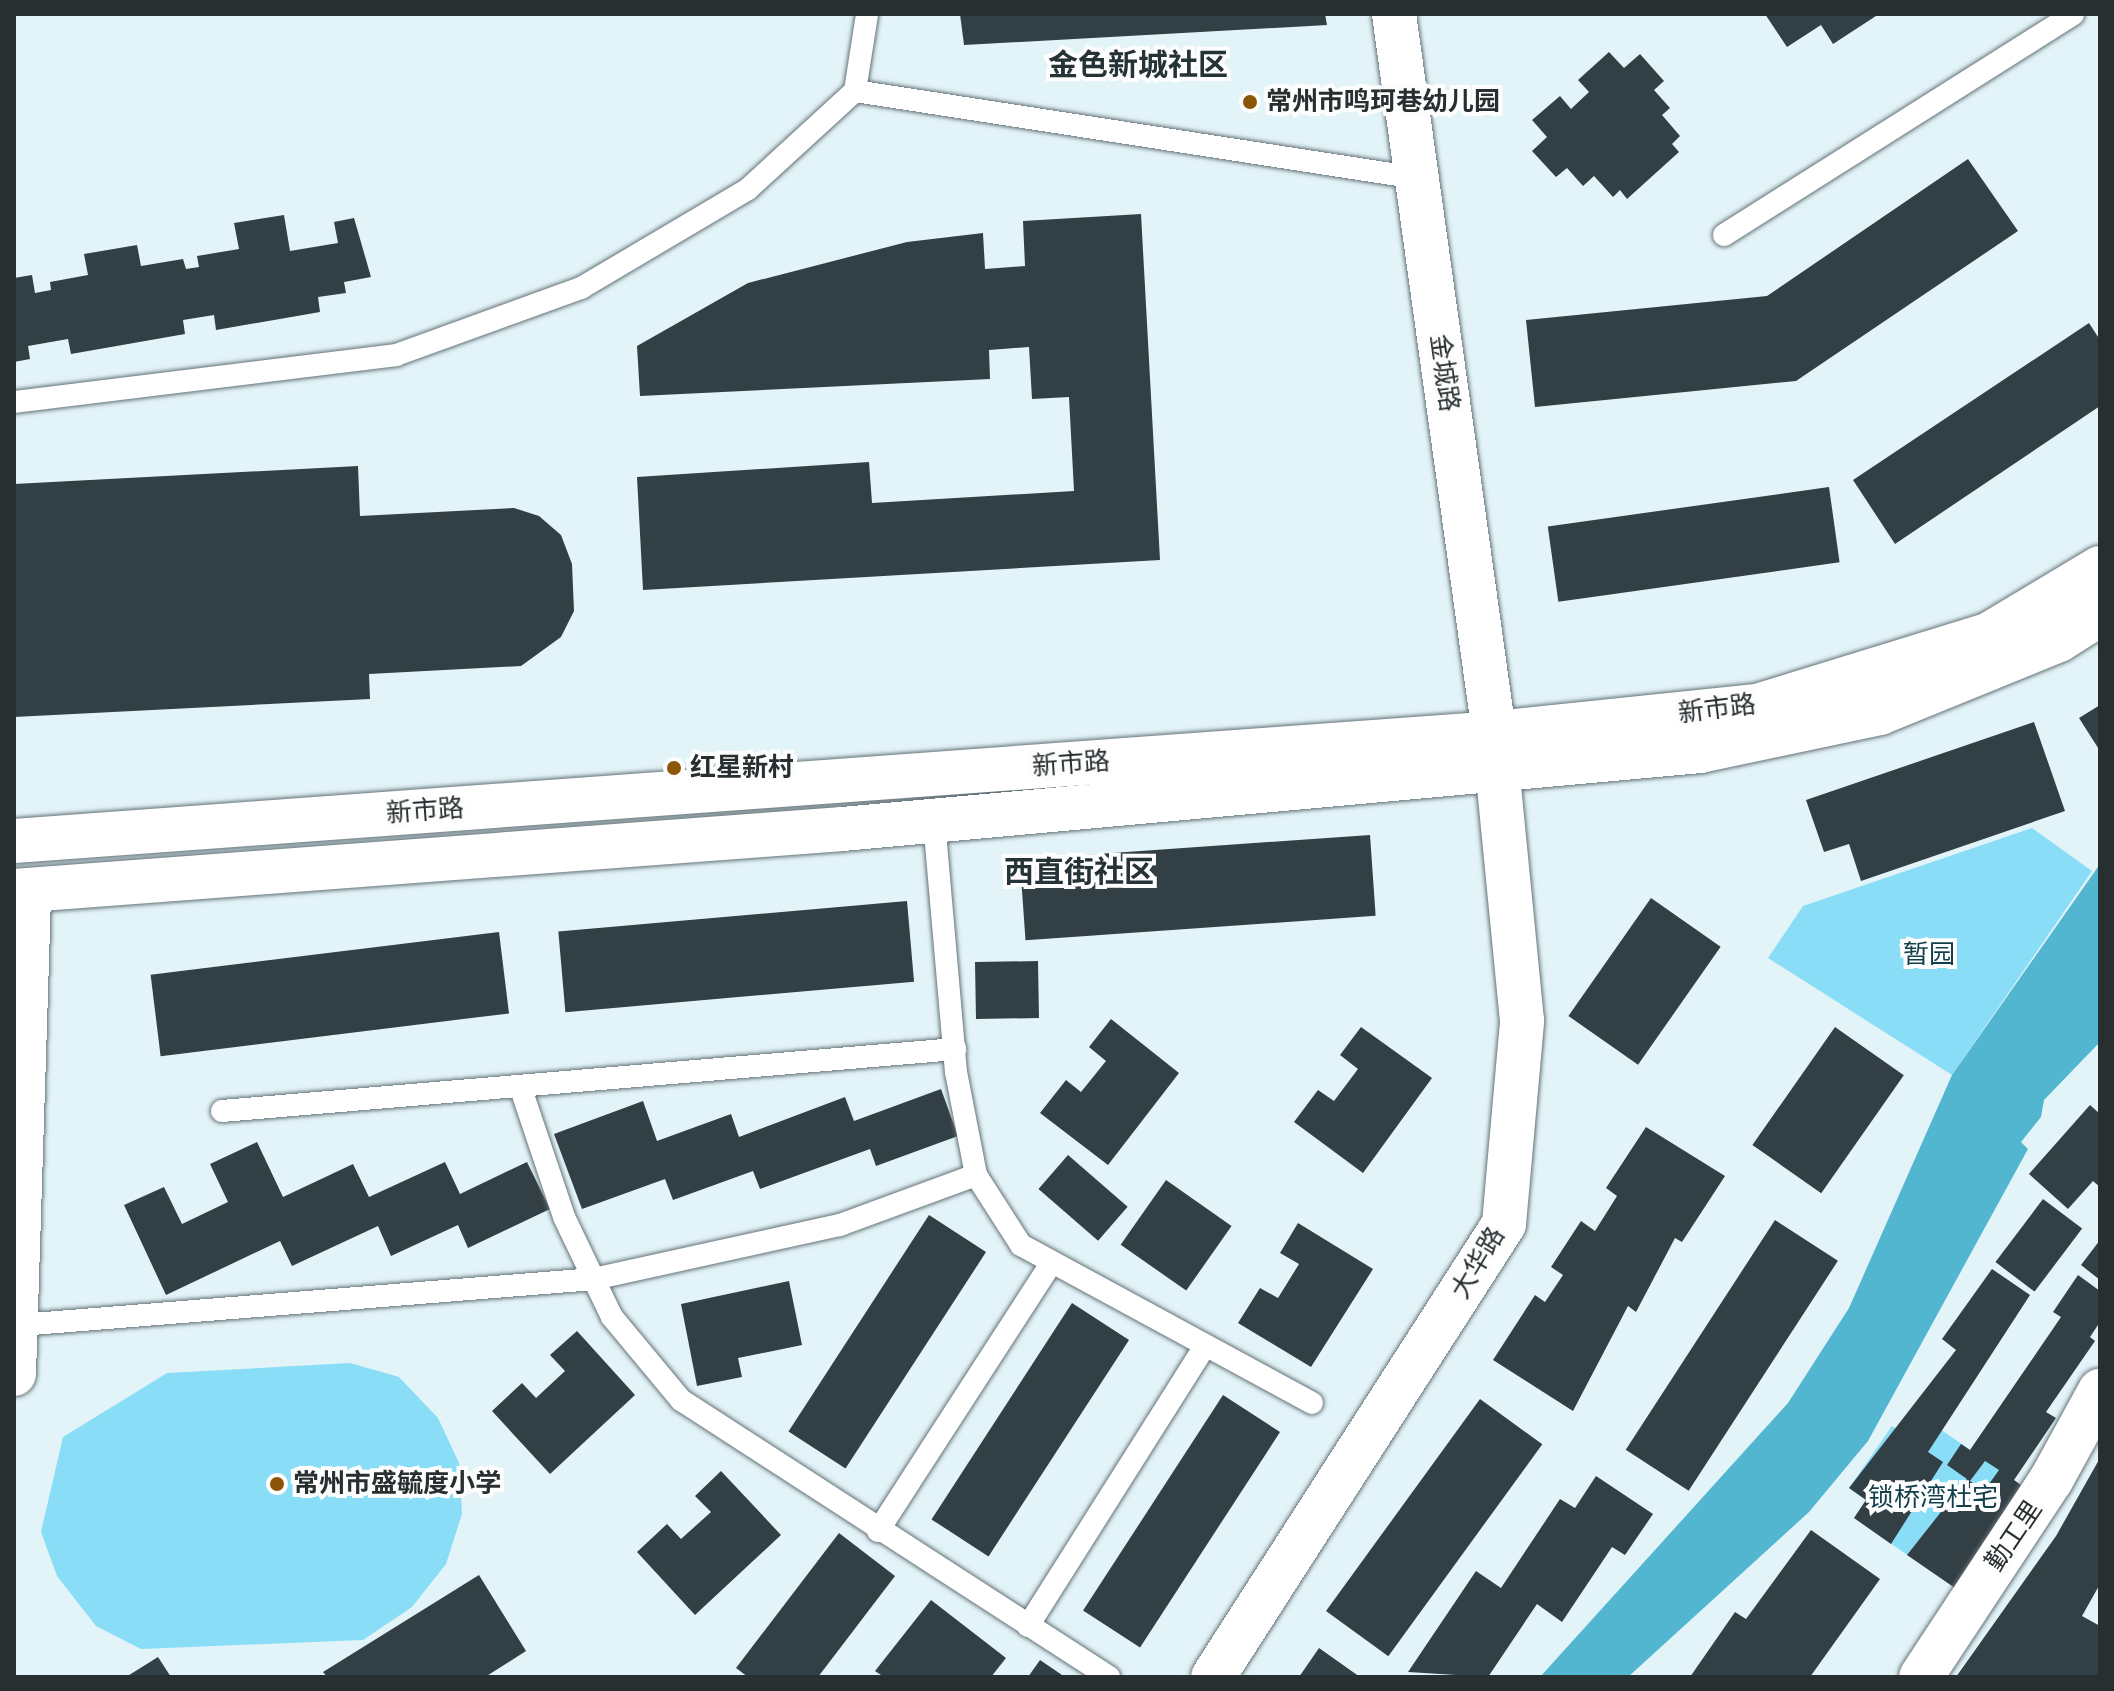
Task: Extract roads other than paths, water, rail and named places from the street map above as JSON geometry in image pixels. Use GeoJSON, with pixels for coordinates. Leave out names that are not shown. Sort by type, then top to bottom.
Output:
{"type":"FeatureCollection","features":[{"type":"Feature","properties":{"kind":"street","name":"金城路"},"geometry":{"type":"LineString","coordinates":[[1394,14],[1496,752]]}},
{"type":"Feature","properties":{"kind":"street","name":"新市路"},"geometry":{"type":"LineString","coordinates":[[22,890],[934,821],[1496,752],[1757,706],[1988,635],[2100,568]]}},
{"type":"Feature","properties":{"kind":"street","name":"新市路"},"geometry":{"type":"LineString","coordinates":[[14,841],[1496,752],[1700,751],[1880,713],[2059,640],[2100,614]]}},
{"type":"Feature","properties":{"kind":"street","name":"大华路"},"geometry":{"type":"LineString","coordinates":[[1213,1677],[1504,1224],[1522,1021],[1496,752]]}},
{"type":"Feature","properties":{"kind":"street"},"geometry":{"type":"LineString","coordinates":[[14,1374],[20,1325],[22,890]]}},
{"type":"Feature","properties":{"kind":"street","name":"勤工里"},"geometry":{"type":"LineString","coordinates":[[1921,1677],[2051,1480],[2100,1391]]}},
{"type":"Feature","properties":{"kind":"lane"},"geometry":{"type":"LineString","coordinates":[[14,402],[396,355],[581,288],[747,190],[855,91],[867,14]]}},
{"type":"Feature","properties":{"kind":"lane"},"geometry":{"type":"LineString","coordinates":[[1724,235],[2073,14]]}},
{"type":"Feature","properties":{"kind":"lane"},"geometry":{"type":"LineString","coordinates":[[855,91],[1417,178]]}},
{"type":"Feature","properties":{"kind":"lane"},"geometry":{"type":"LineString","coordinates":[[934,821],[955,1049],[976,1175],[1021,1245],[1204,1348],[1312,1403]]}},
{"type":"Feature","properties":{"kind":"lane"},"geometry":{"type":"LineString","coordinates":[[222,1111],[955,1049]]}},
{"type":"Feature","properties":{"kind":"lane"},"geometry":{"type":"LineString","coordinates":[[520,1086],[564,1217],[612,1317],[681,1400],[878,1531],[1109,1677]]}},
{"type":"Feature","properties":{"kind":"lane"},"geometry":{"type":"LineString","coordinates":[[20,1325],[594,1279],[840,1225],[976,1175]]}},
{"type":"Feature","properties":{"kind":"lane"},"geometry":{"type":"LineString","coordinates":[[878,1531],[1051,1264]]}},
{"type":"Feature","properties":{"kind":"lane"},"geometry":{"type":"LineString","coordinates":[[1028,1626],[1204,1348]]}},
{"type":"Feature","properties":{"kind":"place","name":"常州市鸣珂巷幼儿园"},"geometry":{"type":"Point","coordinates":[1250,102]}},
{"type":"Feature","properties":{"kind":"place","name":"红星新村"},"geometry":{"type":"Point","coordinates":[674,768]}},
{"type":"Feature","properties":{"kind":"place","name":"常州市盛毓度小学"},"geometry":{"type":"Point","coordinates":[277,1484]}},
{"type":"Feature","properties":{"kind":"district","name":"金色新城社区"},"geometry":{"type":"Point","coordinates":[1138,65]}},
{"type":"Feature","properties":{"kind":"district","name":"西直街社区"},"geometry":{"type":"Point","coordinates":[1079,872]}},
{"type":"Feature","properties":{"kind":"park label","name":"暂园"},"geometry":{"type":"Point","coordinates":[1929,955]}},
{"type":"Feature","properties":{"kind":"park label","name":"锁桥湾杜宅"},"geometry":{"type":"Point","coordinates":[1933,1498]}}]}
